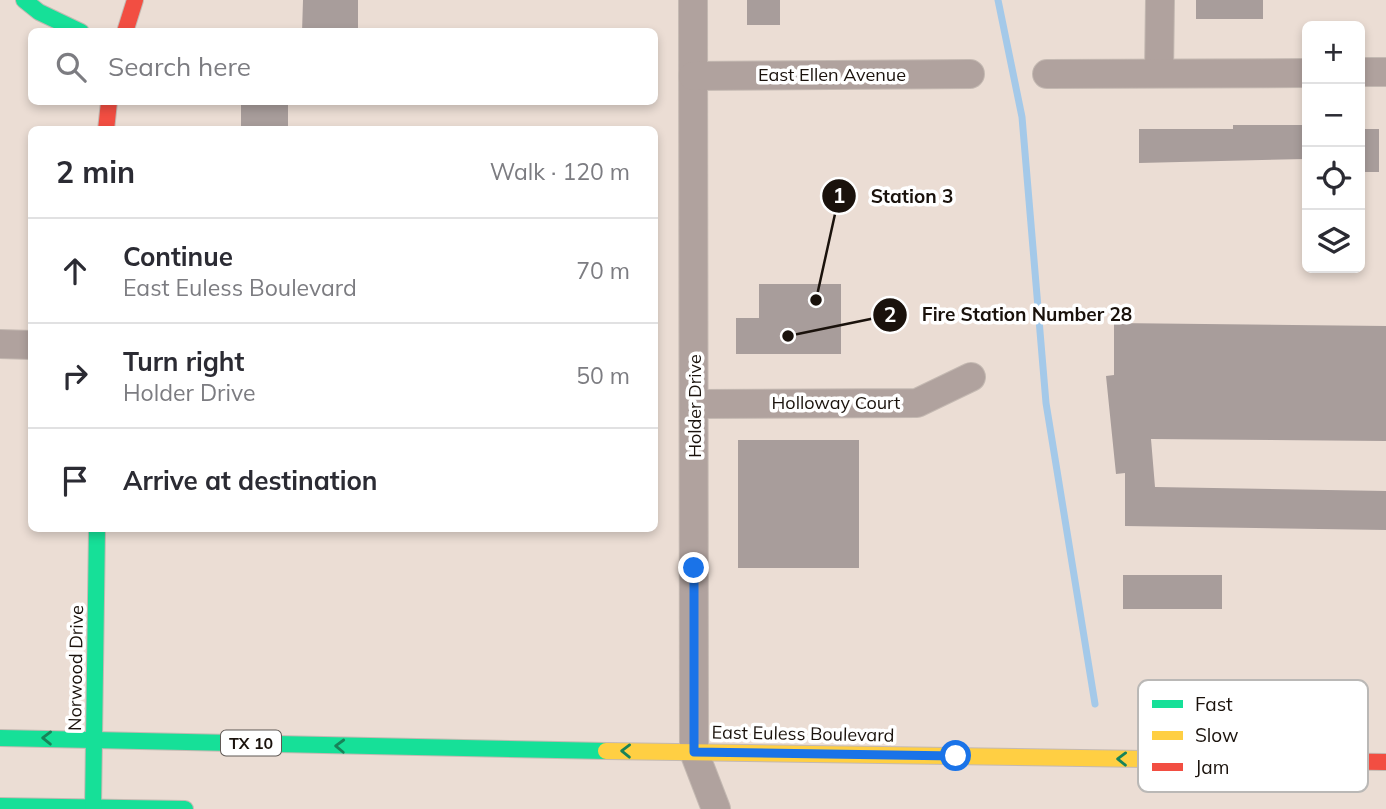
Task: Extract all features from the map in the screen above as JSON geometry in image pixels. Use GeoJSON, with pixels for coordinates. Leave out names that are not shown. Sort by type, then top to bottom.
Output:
{"type":"FeatureCollection","features":[{"type":"Feature","properties":{"kind":"main road"},"geometry":{"type":"LineString","coordinates":[[24,0],[39,12],[73,28]]}},
{"type":"Feature","properties":{"kind":"main road"},"geometry":{"type":"LineString","coordinates":[[126,28],[135,0]]}},
{"type":"Feature","properties":{"kind":"main road"},"geometry":{"type":"LineString","coordinates":[[106,126],[109,105]]}},
{"type":"Feature","properties":{"kind":"main road","name":"Norwood Drive"},"geometry":{"type":"LineString","coordinates":[[93,808],[97,532]]}},
{"type":"Feature","properties":{"kind":"main road","name":"TX 10"},"geometry":{"type":"LineString","coordinates":[[0,738],[94,739]]}},
{"type":"Feature","properties":{"kind":"main road","name":"East Euless Boulevard"},"geometry":{"type":"LineString","coordinates":[[94,739],[1138,758]]}},
{"type":"Feature","properties":{"kind":"main road","name":"East Euless Boulevard"},"geometry":{"type":"LineString","coordinates":[[1368,762],[1386,762]]}},
{"type":"Feature","properties":{"kind":"main road"},"geometry":{"type":"LineString","coordinates":[[0,806],[185,809]]}},
{"type":"Feature","properties":{"kind":"street","name":"Holder Drive"},"geometry":{"type":"LineString","coordinates":[[693,0],[694,752],[716,809]]}},
{"type":"Feature","properties":{"kind":"street"},"geometry":{"type":"LineString","coordinates":[[1159,73],[1160,0]]}},
{"type":"Feature","properties":{"kind":"street"},"geometry":{"type":"LineString","coordinates":[[1365,72],[1386,72]]}},
{"type":"Feature","properties":{"kind":"street"},"geometry":{"type":"LineString","coordinates":[[1047,75],[1302,73]]}},
{"type":"Feature","properties":{"kind":"street","name":"East Ellen Avenue"},"geometry":{"type":"LineString","coordinates":[[693,76],[970,74]]}},
{"type":"Feature","properties":{"kind":"street"},"geometry":{"type":"LineString","coordinates":[[0,344],[28,345]]}},
{"type":"Feature","properties":{"kind":"street","name":"Holloway Court"},"geometry":{"type":"LineString","coordinates":[[695,404],[917,403],[971,377]]}},
{"type":"Feature","properties":{"kind":"building"},"geometry":{"type":"Polygon","coordinates":[[[303,0],[358,0],[358,28],[302,28],[303,0]]]}},
{"type":"Feature","properties":{"kind":"building"},"geometry":{"type":"Polygon","coordinates":[[[747,0],[780,0],[780,25],[747,25],[747,0]]]}},
{"type":"Feature","properties":{"kind":"building"},"geometry":{"type":"Polygon","coordinates":[[[1196,0],[1263,0],[1263,19],[1196,19],[1196,0]]]}},
{"type":"Feature","properties":{"kind":"building"},"geometry":{"type":"Polygon","coordinates":[[[241,105],[288,105],[288,126],[241,126],[241,105]]]}},
{"type":"Feature","properties":{"kind":"building"},"geometry":{"type":"Polygon","coordinates":[[[1233,125],[1302,125],[1302,159],[1139,163],[1139,129],[1233,129],[1233,125]]]}},
{"type":"Feature","properties":{"kind":"building"},"geometry":{"type":"Polygon","coordinates":[[[1365,129],[1379,129],[1379,172],[1365,172],[1365,129]]]}},
{"type":"Feature","properties":{"kind":"building"},"geometry":{"type":"Polygon","coordinates":[[[759,284],[841,284],[841,354],[736,354],[736,318],[759,318],[759,284]]]}},
{"type":"Feature","properties":{"kind":"building"},"geometry":{"type":"Polygon","coordinates":[[[1114,323],[1386,326],[1386,441],[1151,439],[1155,487],[1386,491],[1386,530],[1125,526],[1125,473],[1116,474],[1106,376],[1114,375],[1114,323]]]}},
{"type":"Feature","properties":{"kind":"building"},"geometry":{"type":"Polygon","coordinates":[[[738,440],[859,440],[859,568],[738,568],[738,440]]]}},
{"type":"Feature","properties":{"kind":"building"},"geometry":{"type":"Polygon","coordinates":[[[1123,575],[1222,575],[1222,609],[1123,609],[1123,575]]]}},
{"type":"Feature","properties":{"kind":"waterway"},"geometry":{"type":"LineString","coordinates":[[998,0],[1022,117],[1046,403],[1095,704]]}},
{"type":"Feature","properties":{"kind":"traffic: fast"},"geometry":{"type":"LineString","coordinates":[[24,0],[39,12],[73,28]]}},
{"type":"Feature","properties":{"kind":"traffic: fast"},"geometry":{"type":"LineString","coordinates":[[93,809],[97,532]]}},
{"type":"Feature","properties":{"kind":"traffic: fast"},"geometry":{"type":"LineString","coordinates":[[0,738],[606,751]]}},
{"type":"Feature","properties":{"kind":"traffic: fast"},"geometry":{"type":"LineString","coordinates":[[0,806],[185,809]]}},
{"type":"Feature","properties":{"kind":"traffic: slow"},"geometry":{"type":"LineString","coordinates":[[606,751],[1138,759]]}},
{"type":"Feature","properties":{"kind":"traffic: jam"},"geometry":{"type":"LineString","coordinates":[[126,28],[135,0]]}},
{"type":"Feature","properties":{"kind":"traffic: jam"},"geometry":{"type":"LineString","coordinates":[[106,126],[109,105]]}},
{"type":"Feature","properties":{"kind":"traffic: jam"},"geometry":{"type":"LineString","coordinates":[[1368,762],[1386,762]]}},
{"type":"Feature","properties":{"kind":"place","name":"Station 3"},"geometry":{"type":"Point","coordinates":[816,300]}},
{"type":"Feature","properties":{"kind":"place","name":"Fire Station Number 28"},"geometry":{"type":"Point","coordinates":[788,336]}},
{"type":"Feature","properties":{"kind":"route"},"geometry":{"type":"LineString","coordinates":[[694,568],[694,752],[956,756]]}}]}
